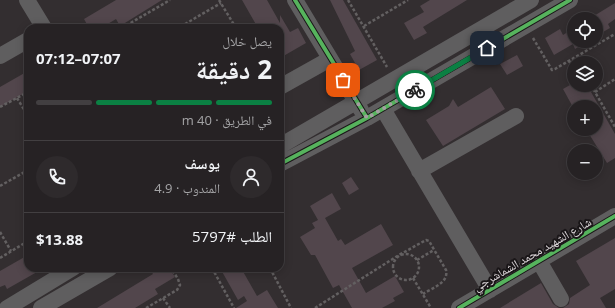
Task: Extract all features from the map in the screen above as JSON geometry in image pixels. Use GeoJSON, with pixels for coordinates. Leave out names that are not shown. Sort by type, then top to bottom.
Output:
{"type":"FeatureCollection","features":[{"type":"Feature","properties":{"kind":"street"},"geometry":{"type":"LineString","coordinates":[[27,0],[42,24]]}},
{"type":"Feature","properties":{"kind":"street"},"geometry":{"type":"LineString","coordinates":[[295,0],[367,118]]}},
{"type":"Feature","properties":{"kind":"street"},"geometry":{"type":"LineString","coordinates":[[284,144],[532,0]]}},
{"type":"Feature","properties":{"kind":"street"},"geometry":{"type":"LineString","coordinates":[[284,162],[383,109],[570,0]]}},
{"type":"Feature","properties":{"kind":"street"},"geometry":{"type":"LineString","coordinates":[[0,56],[24,42]]}},
{"type":"Feature","properties":{"kind":"street"},"geometry":{"type":"LineString","coordinates":[[284,85],[330,59]]}},
{"type":"Feature","properties":{"kind":"street"},"geometry":{"type":"LineString","coordinates":[[383,109],[490,290]]}},
{"type":"Feature","properties":{"kind":"street"},"geometry":{"type":"LineString","coordinates":[[419,171],[516,116]]}},
{"type":"Feature","properties":{"kind":"street","name":"شارع الشهيد محمد الشماشرجي"},"geometry":{"type":"LineString","coordinates":[[464,307],[615,216]]}},
{"type":"Feature","properties":{"kind":"street"},"geometry":{"type":"LineString","coordinates":[[539,261],[561,299]]}},
{"type":"Feature","properties":{"kind":"street"},"geometry":{"type":"LineString","coordinates":[[7,308],[66,272]]}},
{"type":"Feature","properties":{"kind":"street"},"geometry":{"type":"LineString","coordinates":[[41,308],[103,272]]}},
{"type":"Feature","properties":{"kind":"path"},"geometry":{"type":"LineString","coordinates":[[129,24],[170,0]]}},
{"type":"Feature","properties":{"kind":"path"},"geometry":{"type":"LineString","coordinates":[[219,0],[234,24]]}},
{"type":"Feature","properties":{"kind":"path"},"geometry":{"type":"LineString","coordinates":[[348,0],[394,80]]}},
{"type":"Feature","properties":{"kind":"path"},"geometry":{"type":"LineString","coordinates":[[364,26],[408,0]]}},
{"type":"Feature","properties":{"kind":"path"},"geometry":{"type":"LineString","coordinates":[[185,24],[221,3]]}},
{"type":"Feature","properties":{"kind":"path"},"geometry":{"type":"LineString","coordinates":[[526,26],[552,70],[567,62]]}},
{"type":"Feature","properties":{"kind":"path"},"geometry":{"type":"LineString","coordinates":[[578,56],[615,34]]}},
{"type":"Feature","properties":{"kind":"path"},"geometry":{"type":"LineString","coordinates":[[603,87],[615,79]]}},
{"type":"Feature","properties":{"kind":"path"},"geometry":{"type":"LineString","coordinates":[[595,92],[615,127]]}},
{"type":"Feature","properties":{"kind":"path"},"geometry":{"type":"LineString","coordinates":[[0,107],[24,94]]}},
{"type":"Feature","properties":{"kind":"path"},"geometry":{"type":"LineString","coordinates":[[17,98],[24,109]]}},
{"type":"Feature","properties":{"kind":"path"},"geometry":{"type":"LineString","coordinates":[[0,186],[24,172]]}},
{"type":"Feature","properties":{"kind":"path"},"geometry":{"type":"LineString","coordinates":[[0,232],[11,251]]}},
{"type":"Feature","properties":{"kind":"path"},"geometry":{"type":"LineString","coordinates":[[315,308],[399,255],[424,241],[429,241],[446,270],[447,276],[443,282],[423,294]]}},
{"type":"Feature","properties":{"kind":"path"},"geometry":{"type":"LineString","coordinates":[[0,258],[24,243]]}},
{"type":"Feature","properties":{"kind":"path"},"geometry":{"type":"LineString","coordinates":[[417,260],[434,250]]}},
{"type":"Feature","properties":{"kind":"path"},"geometry":{"type":"LineString","coordinates":[[410,254],[417,260],[419,268],[417,274],[413,278],[407,280],[401,279],[396,276],[393,271],[393,265],[399,255],[410,254]]}},
{"type":"Feature","properties":{"kind":"path"},"geometry":{"type":"LineString","coordinates":[[146,308],[177,290],[180,285],[174,272]]}},
{"type":"Feature","properties":{"kind":"path"},"geometry":{"type":"LineString","coordinates":[[214,272],[234,308]]}},
{"type":"Feature","properties":{"kind":"path"},"geometry":{"type":"LineString","coordinates":[[272,272],[291,308]]}},
{"type":"Feature","properties":{"kind":"path"},"geometry":{"type":"LineString","coordinates":[[413,278],[431,308]]}},
{"type":"Feature","properties":{"kind":"path"},"geometry":{"type":"LineString","coordinates":[[164,298],[170,308]]}},
{"type":"Feature","properties":{"kind":"building"},"geometry":{"type":"Polygon","coordinates":[[[116,0],[162,0],[123,24],[119,24],[116,19],[108,24],[87,24],[84,19],[116,0]]]}},
{"type":"Feature","properties":{"kind":"building"},"geometry":{"type":"Polygon","coordinates":[[[242,0],[267,0],[280,23],[280,15],[290,32],[298,28],[306,43],[284,56],[284,24],[256,24],[242,0]]]}},
{"type":"Feature","properties":{"kind":"building"},"geometry":{"type":"Polygon","coordinates":[[[330,0],[343,0],[377,60],[359,70],[350,54],[355,51],[330,0]]]}},
{"type":"Feature","properties":{"kind":"building"},"geometry":{"type":"Polygon","coordinates":[[[430,0],[467,0],[423,27],[427,33],[414,40],[404,23],[424,12],[420,6],[430,0]]]}},
{"type":"Feature","properties":{"kind":"building"},"geometry":{"type":"Polygon","coordinates":[[[615,3],[615,19],[608,24],[610,28],[603,32],[603,12],[600,12],[615,3]]]}},
{"type":"Feature","properties":{"kind":"building"},"geometry":{"type":"Polygon","coordinates":[[[560,29],[563,35],[567,32],[567,47],[554,55],[545,38],[560,29]]]}},
{"type":"Feature","properties":{"kind":"building"},"geometry":{"type":"Polygon","coordinates":[[[517,55],[523,66],[507,75],[500,64],[517,55]]]}},
{"type":"Feature","properties":{"kind":"building"},"geometry":{"type":"Polygon","coordinates":[[[24,73],[24,93],[0,107],[0,87],[24,73]]]}},
{"type":"Feature","properties":{"kind":"building"},"geometry":{"type":"Polygon","coordinates":[[[491,87],[505,109],[443,146],[426,120],[449,106],[453,99],[458,107],[491,87]]]}},
{"type":"Feature","properties":{"kind":"building"},"geometry":{"type":"Polygon","coordinates":[[[567,87],[567,92],[591,92],[596,100],[569,100],[563,89],[567,87]]]}},
{"type":"Feature","properties":{"kind":"building"},"geometry":{"type":"Polygon","coordinates":[[[603,113],[615,134],[615,158],[607,163],[603,157],[603,144],[595,144],[590,136],[603,136],[603,113]]]}},
{"type":"Feature","properties":{"kind":"building"},"geometry":{"type":"Polygon","coordinates":[[[351,177],[359,189],[349,195],[342,183],[351,177]]]}},
{"type":"Feature","properties":{"kind":"building"},"geometry":{"type":"Polygon","coordinates":[[[332,193],[341,209],[325,218],[338,241],[341,239],[345,245],[381,224],[393,245],[352,268],[366,293],[395,276],[404,292],[393,298],[395,301],[382,308],[352,308],[339,285],[333,288],[315,255],[311,255],[300,237],[315,228],[312,223],[318,220],[310,206],[332,193]]]}},
{"type":"Feature","properties":{"kind":"building"},"geometry":{"type":"Polygon","coordinates":[[[615,238],[615,289],[600,298],[606,308],[563,308],[569,304],[570,298],[590,285],[576,261],[615,238]]]}},
{"type":"Feature","properties":{"kind":"building"},"geometry":{"type":"Polygon","coordinates":[[[24,257],[24,272],[37,272],[7,289],[5,285],[0,287],[0,271],[24,257]]]}},
{"type":"Feature","properties":{"kind":"building"},"geometry":{"type":"Polygon","coordinates":[[[152,272],[172,272],[175,277],[155,289],[158,294],[135,308],[97,308],[153,274],[152,272]]]}},
{"type":"Feature","properties":{"kind":"building"},"geometry":{"type":"Polygon","coordinates":[[[222,272],[243,272],[257,296],[267,290],[278,308],[236,308],[247,301],[244,296],[238,300],[222,272]]]}},
{"type":"Feature","properties":{"kind":"building"},"geometry":{"type":"Polygon","coordinates":[[[541,283],[553,304],[559,308],[500,308],[541,283]]]}},
{"type":"Feature","properties":{"kind":"cycle path"},"geometry":{"type":"LineString","coordinates":[[295,0],[367,118]]}},
{"type":"Feature","properties":{"kind":"cycle path"},"geometry":{"type":"LineString","coordinates":[[284,162],[367,118],[570,0]]}},
{"type":"Feature","properties":{"kind":"cycle path"},"geometry":{"type":"LineString","coordinates":[[459,308],[615,216]]}},
{"type":"Feature","properties":{"kind":"way so far"},"geometry":{"type":"LineString","coordinates":[[343,80],[367,118],[415,90]]}},
{"type":"Feature","properties":{"kind":"route"},"geometry":{"type":"LineString","coordinates":[[415,90],[487,48]]}}]}
